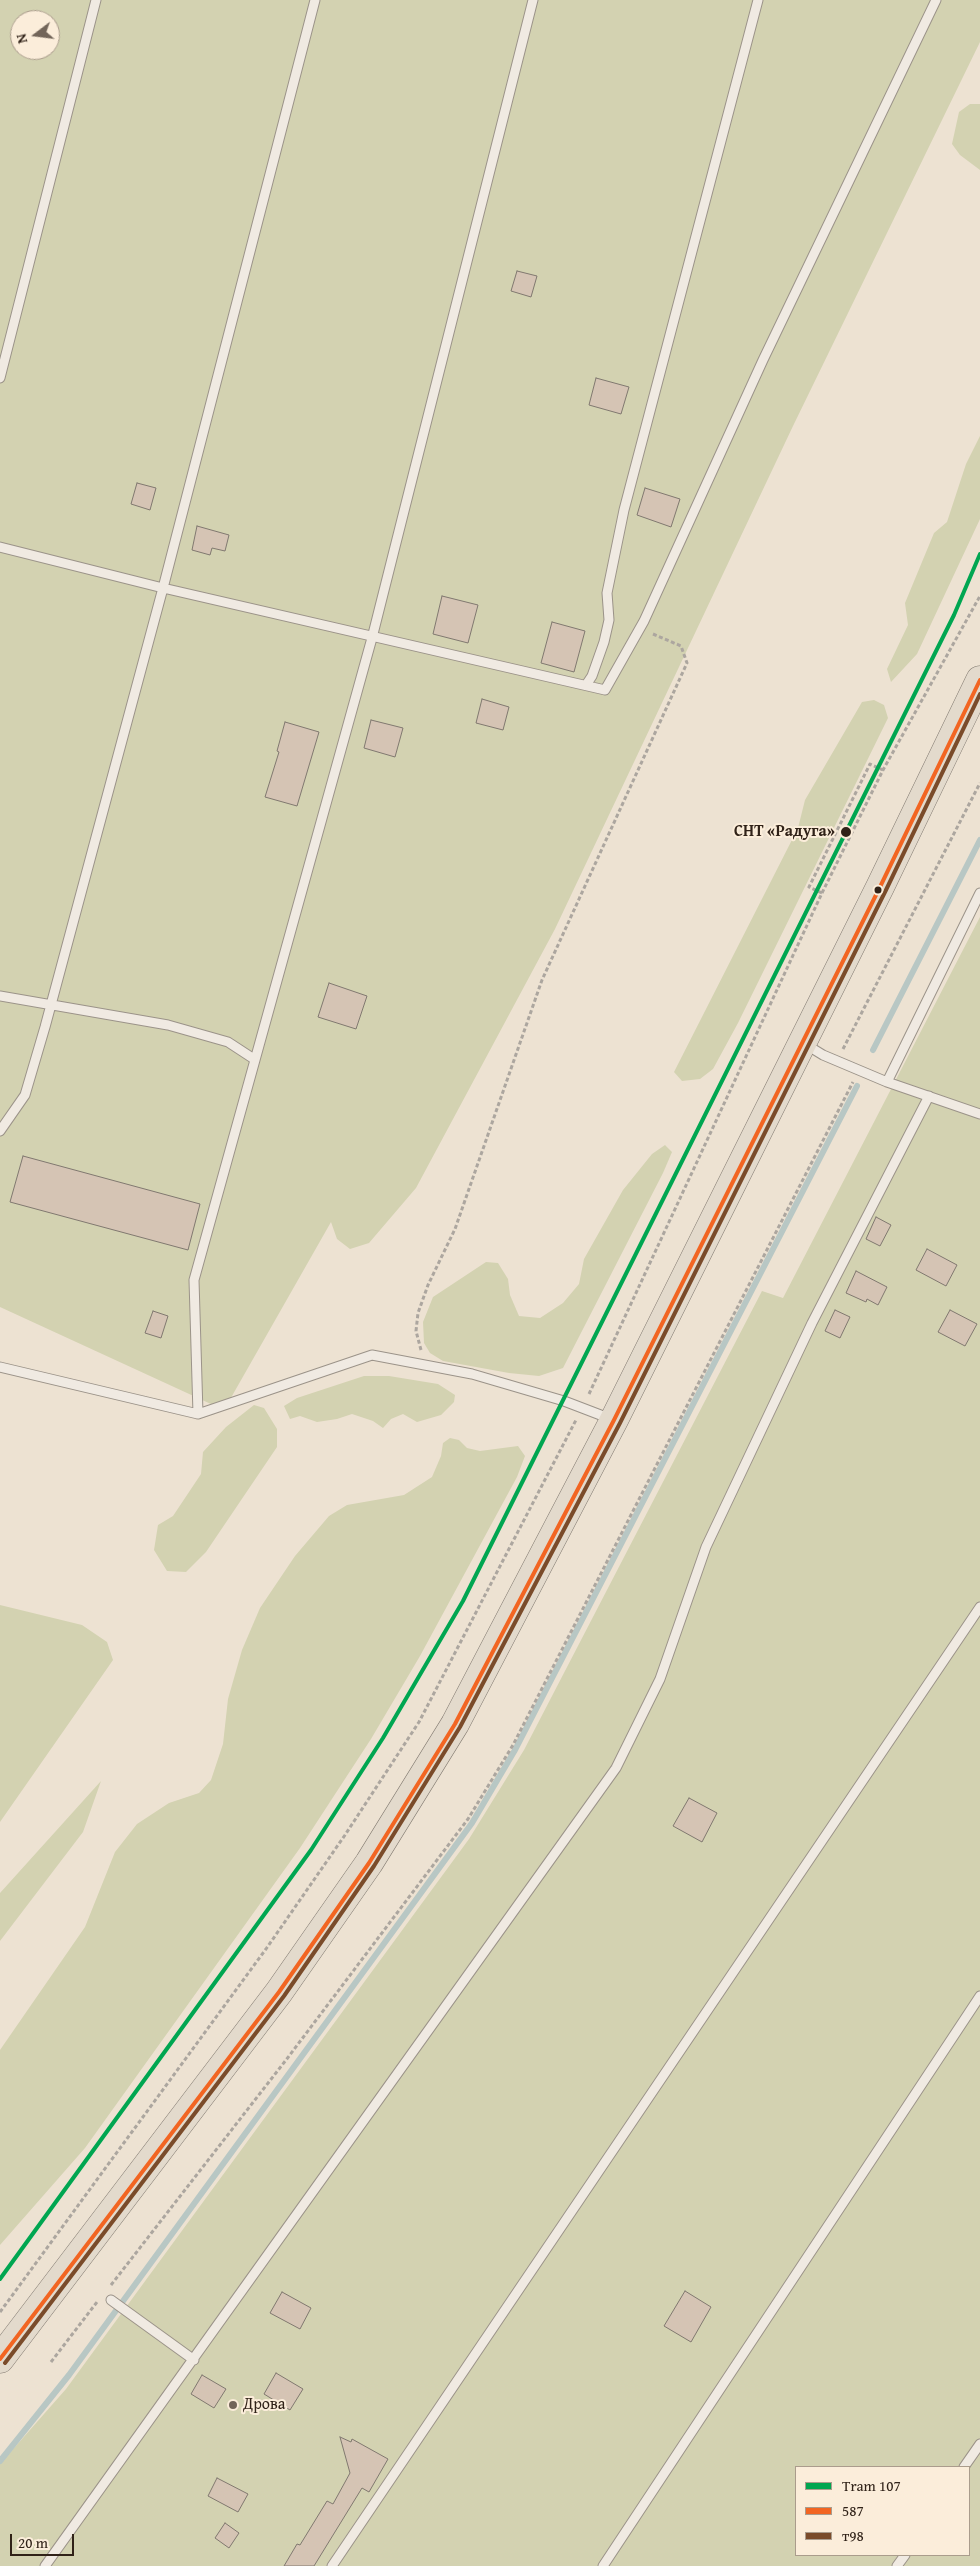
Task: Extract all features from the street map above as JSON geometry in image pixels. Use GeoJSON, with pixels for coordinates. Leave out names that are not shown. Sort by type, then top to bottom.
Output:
{"type":"FeatureCollection","features":[{"type":"Feature","properties":{"kind":"main road"},"geometry":{"type":"LineString","coordinates":[[0,2359],[279,1992],[368,1863],[455,1724],[614,1420],[803,1042],[980,680]]}},
{"type":"Feature","properties":{"kind":"lane"},"geometry":{"type":"LineString","coordinates":[[0,378],[96,0]]}},
{"type":"Feature","properties":{"kind":"lane"},"geometry":{"type":"LineString","coordinates":[[0,1131],[25,1094],[51,1004],[163,588],[315,0]]}},
{"type":"Feature","properties":{"kind":"lane"},"geometry":{"type":"LineString","coordinates":[[198,1414],[194,1280],[372,638],[533,0]]}},
{"type":"Feature","properties":{"kind":"lane"},"geometry":{"type":"LineString","coordinates":[[586,685],[592,676],[604,642],[609,620],[607,593],[624,510],[758,0]]}},
{"type":"Feature","properties":{"kind":"lane"},"geometry":{"type":"LineString","coordinates":[[0,547],[372,638],[605,690],[639,629],[763,360],[936,0]]}},
{"type":"Feature","properties":{"kind":"lane"},"geometry":{"type":"LineString","coordinates":[[887,1082],[980,893]]}},
{"type":"Feature","properties":{"kind":"lane"},"geometry":{"type":"LineString","coordinates":[[0,996],[168,1025],[228,1042],[254,1059]]}},
{"type":"Feature","properties":{"kind":"lane"},"geometry":{"type":"LineString","coordinates":[[803,1042],[837,1061],[887,1082],[980,1114]]}},
{"type":"Feature","properties":{"kind":"lane"},"geometry":{"type":"LineString","coordinates":[[45,2566],[616,1768],[660,1679],[706,1547],[812,1323],[929,1096]]}},
{"type":"Feature","properties":{"kind":"lane"},"geometry":{"type":"LineString","coordinates":[[0,1367],[198,1414],[372,1355],[472,1374],[582,1408],[614,1420]]}},
{"type":"Feature","properties":{"kind":"lane"},"geometry":{"type":"LineString","coordinates":[[332,2566],[980,1607]]}},
{"type":"Feature","properties":{"kind":"lane"},"geometry":{"type":"LineString","coordinates":[[603,2566],[980,1996]]}},
{"type":"Feature","properties":{"kind":"lane"},"geometry":{"type":"LineString","coordinates":[[107,2297],[194,2360]]}},
{"type":"Feature","properties":{"kind":"lane"},"geometry":{"type":"LineString","coordinates":[[965,2466],[980,2444]]}},
{"type":"Feature","properties":{"kind":"path"},"geometry":{"type":"LineString","coordinates":[[0,2312],[266,1949],[345,1835],[419,1722],[582,1408],[822,893],[883,770],[980,596]]}},
{"type":"Feature","properties":{"kind":"path"},"geometry":{"type":"LineString","coordinates":[[425,1365],[416,1331],[418,1313],[428,1285],[455,1229],[542,980],[687,663],[681,646],[639,629]]}},
{"type":"Feature","properties":{"kind":"path"},"geometry":{"type":"LineString","coordinates":[[822,893],[809,887],[870,764],[883,770]]}},
{"type":"Feature","properties":{"kind":"path"},"geometry":{"type":"LineString","coordinates":[[837,1061],[980,783]]}},
{"type":"Feature","properties":{"kind":"path"},"geometry":{"type":"LineString","coordinates":[[109,2286],[280,2068],[468,1819],[513,1745],[859,1070]]}},
{"type":"Feature","properties":{"kind":"path"},"geometry":{"type":"LineString","coordinates":[[51,2362],[107,2297]]}},
{"type":"Feature","properties":{"kind":"green space"},"geometry":{"type":"Polygon","coordinates":[[[0,0],[980,0],[980,42],[793,426],[555,929],[416,1188],[369,1243],[350,1249],[337,1239],[331,1222],[224,1410],[0,1307],[0,0]]]}},
{"type":"Feature","properties":{"kind":"green space"},"geometry":{"type":"Polygon","coordinates":[[[970,104],[980,104],[980,170],[960,155],[952,144],[959,112],[970,104]]]}},
{"type":"Feature","properties":{"kind":"green space"},"geometry":{"type":"Polygon","coordinates":[[[980,436],[980,519],[917,654],[891,682],[887,669],[908,625],[905,603],[934,533],[947,522],[966,464],[980,436]]]}},
{"type":"Feature","properties":{"kind":"green space"},"geometry":{"type":"Polygon","coordinates":[[[874,700],[884,705],[888,718],[738,1023],[713,1069],[700,1079],[682,1081],[674,1072],[798,828],[805,800],[862,702],[874,700]]]}},
{"type":"Feature","properties":{"kind":"green space"},"geometry":{"type":"Polygon","coordinates":[[[980,917],[980,2566],[0,2566],[0,2464],[66,2389],[469,1839],[524,1750],[762,1291],[783,1298],[980,917]]]}},
{"type":"Feature","properties":{"kind":"green space"},"geometry":{"type":"Polygon","coordinates":[[[665,1145],[672,1152],[663,1173],[563,1368],[539,1376],[509,1373],[443,1361],[430,1353],[424,1343],[423,1322],[433,1297],[486,1262],[498,1263],[508,1279],[510,1295],[519,1316],[540,1318],[563,1303],[579,1284],[584,1259],[623,1190],[652,1154],[665,1145]]]}},
{"type":"Feature","properties":{"kind":"green space"},"geometry":{"type":"Polygon","coordinates":[[[364,1376],[389,1376],[438,1384],[455,1395],[454,1402],[441,1415],[417,1422],[403,1414],[391,1419],[383,1428],[373,1421],[352,1414],[337,1419],[317,1422],[300,1416],[290,1419],[284,1406],[297,1398],[364,1376]]]}},
{"type":"Feature","properties":{"kind":"green space"},"geometry":{"type":"Polygon","coordinates":[[[254,1405],[264,1408],[277,1429],[277,1447],[206,1552],[186,1572],[167,1571],[154,1550],[158,1525],[173,1516],[201,1474],[203,1452],[226,1427],[254,1405]]]}},
{"type":"Feature","properties":{"kind":"green space"},"geometry":{"type":"Polygon","coordinates":[[[450,1438],[459,1440],[467,1448],[480,1451],[518,1446],[525,1456],[517,1477],[420,1656],[371,1739],[300,1848],[85,2148],[0,2245],[0,2050],[85,1927],[115,1852],[137,1824],[169,1803],[199,1793],[211,1780],[223,1744],[228,1699],[242,1650],[260,1608],[295,1556],[329,1516],[347,1505],[404,1495],[432,1477],[441,1456],[443,1443],[450,1438]]]}},
{"type":"Feature","properties":{"kind":"green space"},"geometry":{"type":"Polygon","coordinates":[[[0,1605],[82,1625],[107,1642],[113,1660],[0,1822],[0,1605]]]}},
{"type":"Feature","properties":{"kind":"green space"},"geometry":{"type":"Polygon","coordinates":[[[101,1781],[83,1832],[0,1941],[0,1893],[101,1781]]]}},
{"type":"Feature","properties":{"kind":"building"},"geometry":{"type":"Polygon","coordinates":[[[517,271],[537,276],[531,297],[511,291],[517,271]]]}},
{"type":"Feature","properties":{"kind":"building"},"geometry":{"type":"Polygon","coordinates":[[[596,378],[629,387],[621,414],[589,405],[596,378]]]}},
{"type":"Feature","properties":{"kind":"building"},"geometry":{"type":"Polygon","coordinates":[[[137,483],[156,488],[150,510],[131,504],[137,483]]]}},
{"type":"Feature","properties":{"kind":"building"},"geometry":{"type":"Polygon","coordinates":[[[645,488],[680,499],[671,527],[637,515],[645,488]]]}},
{"type":"Feature","properties":{"kind":"building"},"geometry":{"type":"Polygon","coordinates":[[[197,526],[229,535],[225,551],[212,548],[210,555],[192,550],[197,526]]]}},
{"type":"Feature","properties":{"kind":"building"},"geometry":{"type":"Polygon","coordinates":[[[442,596],[478,605],[468,643],[433,634],[442,596]]]}},
{"type":"Feature","properties":{"kind":"building"},"geometry":{"type":"Polygon","coordinates":[[[552,622],[585,631],[574,672],[541,663],[552,622]]]}},
{"type":"Feature","properties":{"kind":"building"},"geometry":{"type":"Polygon","coordinates":[[[482,699],[509,707],[503,730],[476,723],[482,699]]]}},
{"type":"Feature","properties":{"kind":"building"},"geometry":{"type":"Polygon","coordinates":[[[371,720],[403,728],[395,757],[364,748],[371,720]]]}},
{"type":"Feature","properties":{"kind":"building"},"geometry":{"type":"Polygon","coordinates":[[[285,722],[319,732],[297,806],[265,797],[279,752],[277,751],[285,722]]]}},
{"type":"Feature","properties":{"kind":"building"},"geometry":{"type":"Polygon","coordinates":[[[329,983],[367,996],[356,1029],[318,1017],[329,983]]]}},
{"type":"Feature","properties":{"kind":"building"},"geometry":{"type":"Polygon","coordinates":[[[23,1156],[200,1204],[188,1250],[10,1202],[23,1156]]]}},
{"type":"Feature","properties":{"kind":"building"},"geometry":{"type":"Polygon","coordinates":[[[876,1217],[891,1225],[880,1246],[866,1239],[876,1217]]]}},
{"type":"Feature","properties":{"kind":"building"},"geometry":{"type":"Polygon","coordinates":[[[927,1249],[957,1265],[946,1286],[916,1270],[927,1249]]]}},
{"type":"Feature","properties":{"kind":"building"},"geometry":{"type":"Polygon","coordinates":[[[856,1271],[887,1287],[878,1305],[867,1299],[866,1302],[846,1293],[856,1271]]]}},
{"type":"Feature","properties":{"kind":"building"},"geometry":{"type":"Polygon","coordinates":[[[835,1310],[850,1317],[840,1338],[825,1331],[835,1310]]]}},
{"type":"Feature","properties":{"kind":"building"},"geometry":{"type":"Polygon","coordinates":[[[950,1310],[977,1324],[965,1346],[938,1332],[950,1310]]]}},
{"type":"Feature","properties":{"kind":"building"},"geometry":{"type":"Polygon","coordinates":[[[153,1311],[168,1316],[161,1338],[145,1333],[153,1311]]]}},
{"type":"Feature","properties":{"kind":"building"},"geometry":{"type":"Polygon","coordinates":[[[689,1798],[717,1813],[702,1842],[673,1826],[689,1798]]]}},
{"type":"Feature","properties":{"kind":"building"},"geometry":{"type":"Polygon","coordinates":[[[685,2291],[711,2307],[691,2342],[664,2326],[685,2291]]]}},
{"type":"Feature","properties":{"kind":"building"},"geometry":{"type":"Polygon","coordinates":[[[282,2292],[311,2308],[300,2329],[270,2313],[282,2292]]]}},
{"type":"Feature","properties":{"kind":"building"},"geometry":{"type":"Polygon","coordinates":[[[276,2373],[303,2389],[290,2410],[264,2394],[276,2373]]]}},
{"type":"Feature","properties":{"kind":"building"},"geometry":{"type":"Polygon","coordinates":[[[202,2375],[226,2389],[214,2408],[191,2394],[202,2375]]]}},
{"type":"Feature","properties":{"kind":"building"},"geometry":{"type":"Polygon","coordinates":[[[340,2437],[351,2442],[352,2439],[388,2459],[369,2492],[362,2488],[314,2566],[284,2566],[297,2544],[300,2545],[327,2501],[333,2504],[350,2473],[340,2437]]]}},
{"type":"Feature","properties":{"kind":"building"},"geometry":{"type":"Polygon","coordinates":[[[217,2478],[248,2494],[238,2512],[208,2496],[217,2478]]]}},
{"type":"Feature","properties":{"kind":"building"},"geometry":{"type":"Polygon","coordinates":[[[225,2523],[239,2533],[229,2548],[215,2538],[225,2523]]]}},
{"type":"Feature","properties":{"kind":"waterway"},"geometry":{"type":"LineString","coordinates":[[873,1050],[980,840]]}},
{"type":"Feature","properties":{"kind":"waterway"},"geometry":{"type":"LineString","coordinates":[[0,2461],[69,2375],[472,1823],[515,1750],[857,1086]]}},
{"type":"Feature","properties":{"kind":"tram line","name":"107"},"geometry":{"type":"LineString","coordinates":[[0,2279],[311,1850],[383,1738],[463,1601],[954,615],[980,554]]}},
{"type":"Feature","properties":{"kind":"transit line","name":"587"},"geometry":{"type":"LineString","coordinates":[[0,2359],[279,1992],[369,1863],[455,1724],[614,1420],[880,887],[980,680]]}},
{"type":"Feature","properties":{"kind":"transit line","name":"т98"},"geometry":{"type":"LineString","coordinates":[[5,2363],[284,1996],[374,1866],[460,1727],[620,1423],[886,890],[980,694]]}},
{"type":"Feature","properties":{"kind":"place","name":"СНТ «Радуга»"},"geometry":{"type":"Point","coordinates":[846,832]}},
{"type":"Feature","properties":{"kind":"place","name":"Дрова"},"geometry":{"type":"Point","coordinates":[233,2405]}}]}
